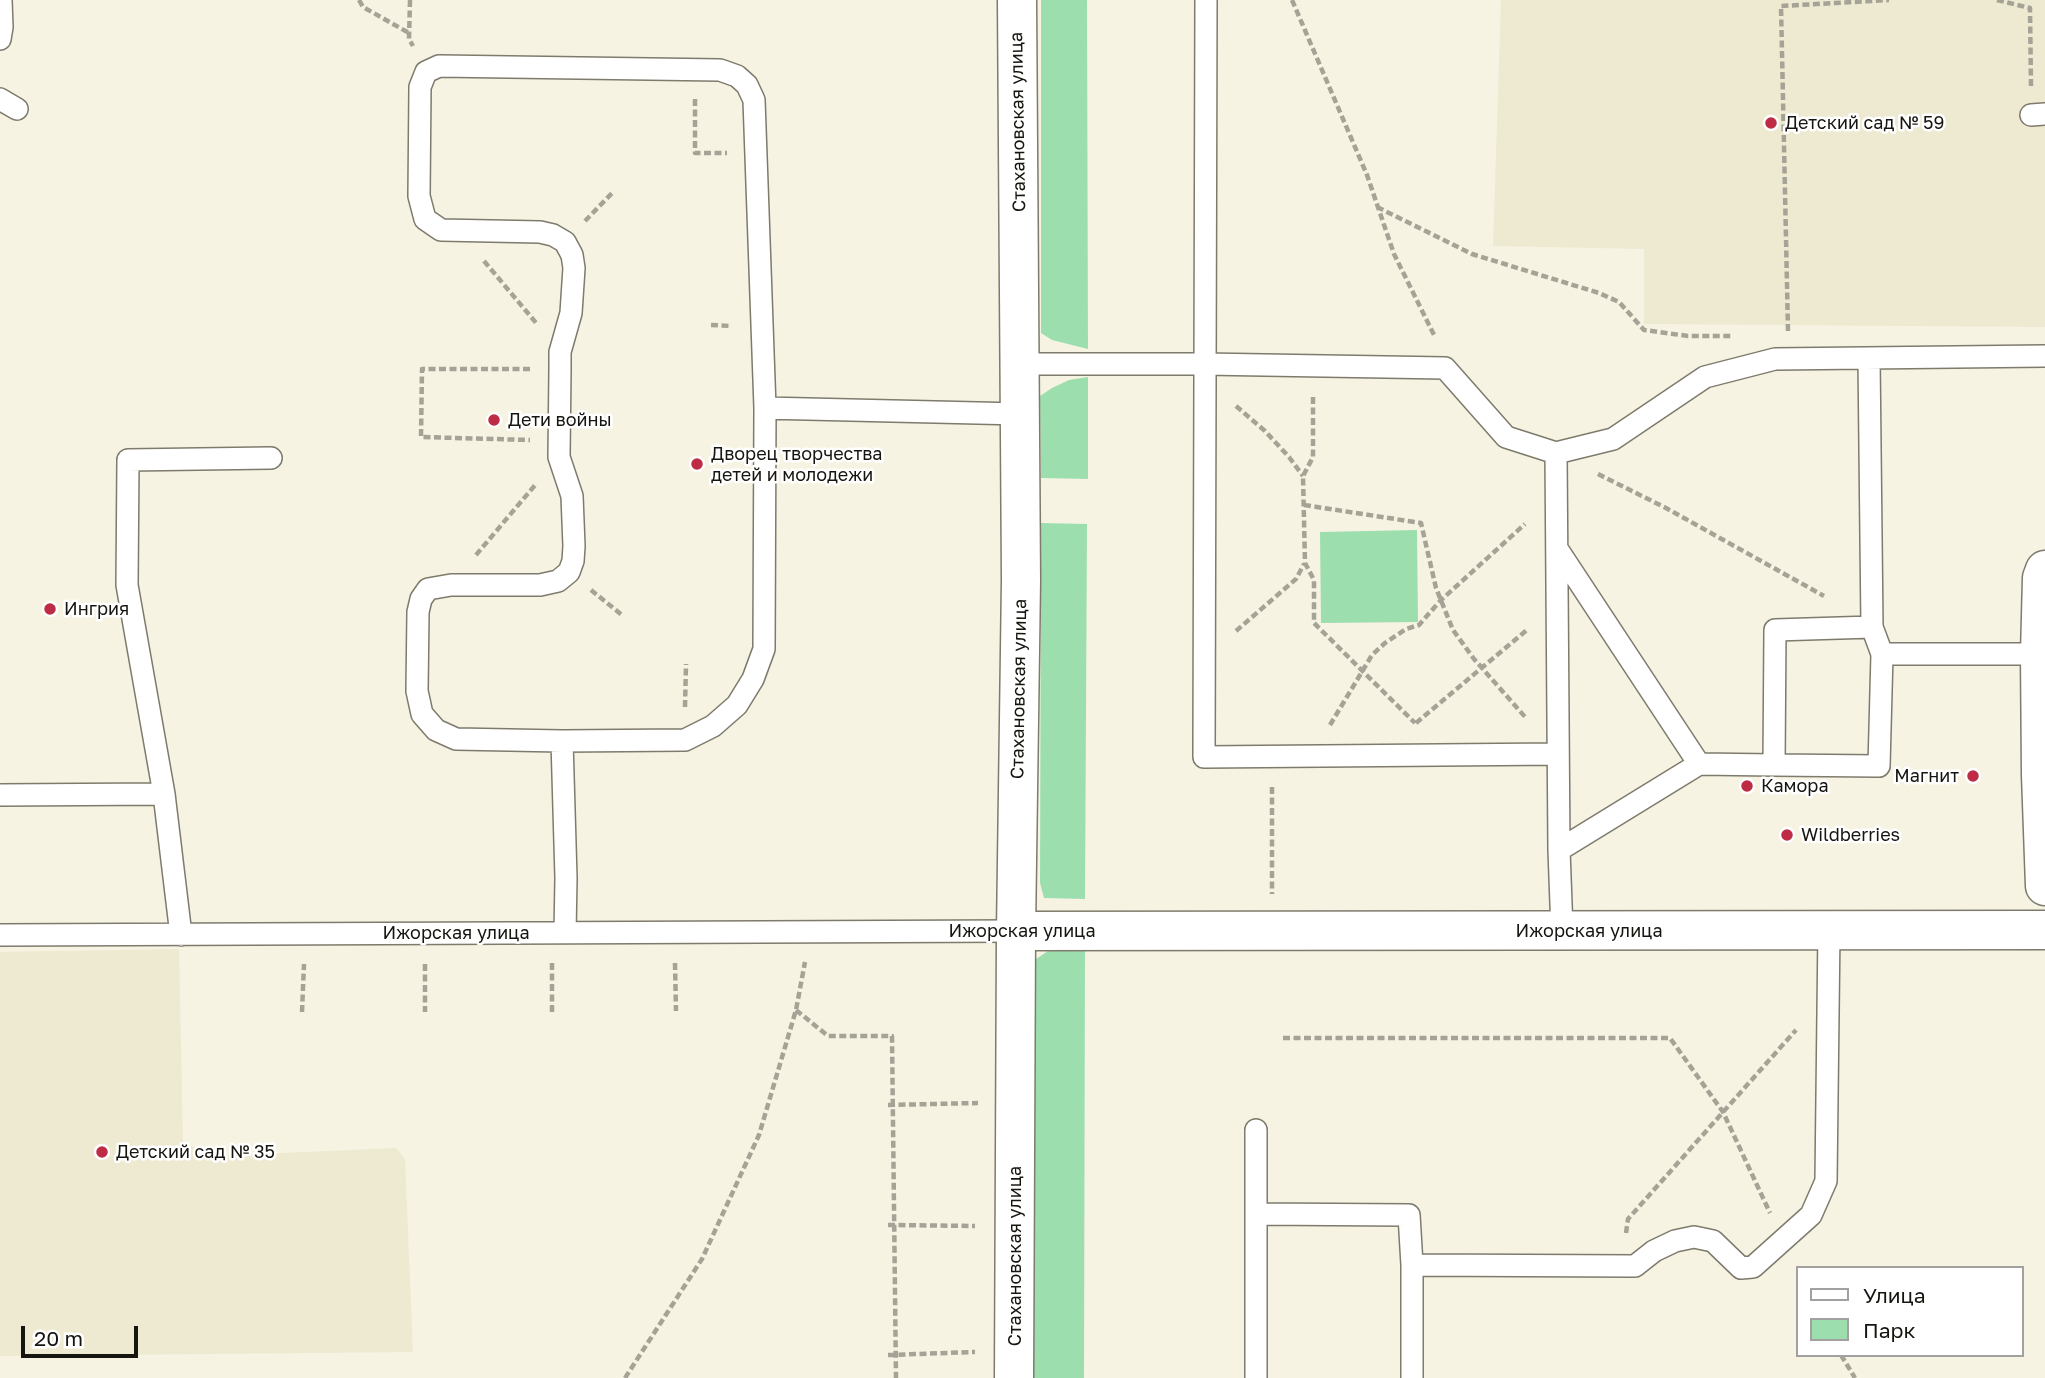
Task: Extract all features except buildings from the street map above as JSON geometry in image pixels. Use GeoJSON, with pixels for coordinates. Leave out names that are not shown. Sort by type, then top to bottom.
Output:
{"type":"FeatureCollection","features":[{"type":"Feature","properties":{"kind":"street","name":"Стахановская улица"},"geometry":{"type":"LineString","coordinates":[[1014,1364],[1021,580],[1017,0]]}},
{"type":"Feature","properties":{"kind":"street"},"geometry":{"type":"LineString","coordinates":[[2045,570],[2042,578],[2040,654],[2045,886]]}},
{"type":"Feature","properties":{"kind":"street","name":"Ижорская улица"},"geometry":{"type":"LineString","coordinates":[[1016,931],[2045,930]]}},
{"type":"Feature","properties":{"kind":"lane"},"geometry":{"type":"LineString","coordinates":[[0,39],[1,0]]}},
{"type":"Feature","properties":{"kind":"lane"},"geometry":{"type":"LineString","coordinates":[[1206,0],[1204,757],[1558,754]]}},
{"type":"Feature","properties":{"kind":"lane"},"geometry":{"type":"LineString","coordinates":[[439,66],[720,70],[737,76],[747,85],[754,100],[765,408],[764,649],[753,678],[737,705],[713,726],[685,740],[456,739],[436,730],[422,714],[417,691],[418,612],[421,599],[428,589],[452,585],[540,585],[558,581],[569,572],[573,561],[572,496],[559,449],[560,360],[571,313],[574,268],[572,255],[565,242],[553,235],[540,232],[441,230],[425,219],[419,196],[420,88],[426,72],[439,66]]}},
{"type":"Feature","properties":{"kind":"lane"},"geometry":{"type":"LineString","coordinates":[[1020,363],[1445,368],[1506,437],[1556,453],[1613,439],[1705,377],[1775,359],[2045,356]]}},
{"type":"Feature","properties":{"kind":"lane"},"geometry":{"type":"LineString","coordinates":[[1559,850],[1699,764],[1879,766],[1882,654],[1872,627],[1869,358]]}},
{"type":"Feature","properties":{"kind":"lane"},"geometry":{"type":"LineString","coordinates":[[765,408],[1020,414]]}},
{"type":"Feature","properties":{"kind":"lane"},"geometry":{"type":"LineString","coordinates":[[1556,453],[1562,931]]}},
{"type":"Feature","properties":{"kind":"lane"},"geometry":{"type":"LineString","coordinates":[[181,935],[164,794],[127,585],[128,460],[271,458]]}},
{"type":"Feature","properties":{"kind":"lane"},"geometry":{"type":"LineString","coordinates":[[1557,549],[1699,764]]}},
{"type":"Feature","properties":{"kind":"lane"},"geometry":{"type":"LineString","coordinates":[[1774,765],[1775,630],[1872,627]]}},
{"type":"Feature","properties":{"kind":"lane"},"geometry":{"type":"LineString","coordinates":[[1882,654],[2040,654]]}},
{"type":"Feature","properties":{"kind":"lane"},"geometry":{"type":"LineString","coordinates":[[562,741],[565,933]]}},
{"type":"Feature","properties":{"kind":"lane"},"geometry":{"type":"LineString","coordinates":[[0,795],[164,794]]}},
{"type":"Feature","properties":{"kind":"lane"},"geometry":{"type":"LineString","coordinates":[[1412,1265],[1635,1266],[1654,1251],[1675,1241],[1695,1237],[1713,1241],[1741,1268],[1753,1267],[1811,1215],[1826,1181],[1829,929]]}},
{"type":"Feature","properties":{"kind":"lane","name":"Ижорская улица"},"geometry":{"type":"LineString","coordinates":[[0,935],[1016,931]]}},
{"type":"Feature","properties":{"kind":"lane"},"geometry":{"type":"LineString","coordinates":[[1256,1130],[1256,1378]]}},
{"type":"Feature","properties":{"kind":"lane"},"geometry":{"type":"LineString","coordinates":[[1256,1214],[1409,1215],[1412,1378]]}},
{"type":"Feature","properties":{"kind":"path"},"geometry":{"type":"LineString","coordinates":[[359,0],[363,6],[409,33]]}},
{"type":"Feature","properties":{"kind":"path"},"geometry":{"type":"LineString","coordinates":[[410,0],[410,39],[426,72]]}},
{"type":"Feature","properties":{"kind":"path"},"geometry":{"type":"LineString","coordinates":[[1292,0],[1367,175],[1394,254],[1440,346],[1445,368]]}},
{"type":"Feature","properties":{"kind":"path"},"geometry":{"type":"LineString","coordinates":[[1789,358],[1786,324],[1781,6],[1889,0]]}},
{"type":"Feature","properties":{"kind":"path"},"geometry":{"type":"LineString","coordinates":[[1997,0],[2030,8],[2038,114]]}},
{"type":"Feature","properties":{"kind":"path"},"geometry":{"type":"LineString","coordinates":[[695,70],[695,153],[756,153]]}},
{"type":"Feature","properties":{"kind":"path"},"geometry":{"type":"LineString","coordinates":[[565,242],[614,191]]}},
{"type":"Feature","properties":{"kind":"path"},"geometry":{"type":"LineString","coordinates":[[1377,207],[1472,254],[1599,293],[1619,302],[1644,330],[1688,336],[1738,336]]}},
{"type":"Feature","properties":{"kind":"path"},"geometry":{"type":"LineString","coordinates":[[459,231],[560,360]]}},
{"type":"Feature","properties":{"kind":"path"},"geometry":{"type":"LineString","coordinates":[[559,449],[421,437],[422,369],[560,360]]}},
{"type":"Feature","properties":{"kind":"path"},"geometry":{"type":"LineString","coordinates":[[1313,366],[1313,457],[1303,476],[1305,563],[1314,580],[1314,623],[1415,724],[1557,605]]}},
{"type":"Feature","properties":{"kind":"path"},"geometry":{"type":"LineString","coordinates":[[1203,394],[1223,395],[1239,408],[1265,430],[1303,476]]}},
{"type":"Feature","properties":{"kind":"path"},"geometry":{"type":"LineString","coordinates":[[452,585],[559,449]]}},
{"type":"Feature","properties":{"kind":"path"},"geometry":{"type":"LineString","coordinates":[[1556,453],[1666,508],[1845,608],[1872,627]]}},
{"type":"Feature","properties":{"kind":"path"},"geometry":{"type":"LineString","coordinates":[[1319,756],[1321,740],[1372,655],[1385,642],[1406,629],[1419,625],[1440,601],[1556,495]]}},
{"type":"Feature","properties":{"kind":"path"},"geometry":{"type":"LineString","coordinates":[[1304,505],[1421,523],[1436,588],[1453,630],[1482,668],[1558,754]]}},
{"type":"Feature","properties":{"kind":"path"},"geometry":{"type":"LineString","coordinates":[[1204,649],[1220,645],[1296,579],[1305,563]]}},
{"type":"Feature","properties":{"kind":"path"},"geometry":{"type":"LineString","coordinates":[[569,572],[622,615]]}},
{"type":"Feature","properties":{"kind":"path"},"geometry":{"type":"LineString","coordinates":[[1272,756],[1272,897]]}},
{"type":"Feature","properties":{"kind":"path"},"geometry":{"type":"LineString","coordinates":[[625,1378],[702,1259],[759,1135],[796,1010],[811,932]]}},
{"type":"Feature","properties":{"kind":"path"},"geometry":{"type":"LineString","coordinates":[[1623,1265],[1628,1219],[1829,993]]}},
{"type":"Feature","properties":{"kind":"path"},"geometry":{"type":"LineString","coordinates":[[796,1010],[828,1035],[892,1036],[891,1225],[896,1378]]}},
{"type":"Feature","properties":{"kind":"path"},"geometry":{"type":"LineString","coordinates":[[1283,1038],[1670,1038],[1723,1112],[1783,1240]]}},
{"type":"Feature","properties":{"kind":"path"},"geometry":{"type":"LineString","coordinates":[[890,1105],[1015,1102]]}},
{"type":"Feature","properties":{"kind":"path"},"geometry":{"type":"LineString","coordinates":[[891,1225],[1015,1226]]}},
{"type":"Feature","properties":{"kind":"path"},"geometry":{"type":"LineString","coordinates":[[888,1356],[1014,1364]]}},
{"type":"Feature","properties":{"kind":"path"},"geometry":{"type":"LineString","coordinates":[[1842,1357],[1855,1378]]}},
{"type":"Feature","properties":{"kind":"shaded area","name":"Детский сад № 59"},"geometry":{"type":"Polygon","coordinates":[[[1501,0],[2045,0],[2045,327],[1644,324],[1644,249],[1493,246],[1501,0]]]}},
{"type":"Feature","properties":{"kind":"shaded area","name":"Детский сад № 35"},"geometry":{"type":"Polygon","coordinates":[[[179,949],[183,1142],[212,1156],[396,1148],[405,1159],[413,1352],[0,1356],[0,952],[179,949]]]}},
{"type":"Feature","properties":{"kind":"green space"},"geometry":{"type":"Polygon","coordinates":[[[1041,0],[1087,0],[1088,349],[1052,340],[1041,333],[1041,0]]]}},
{"type":"Feature","properties":{"kind":"green space"},"geometry":{"type":"Polygon","coordinates":[[[1088,377],[1088,479],[1041,478],[1040,396],[1069,380],[1088,377]]]}},
{"type":"Feature","properties":{"kind":"green space"},"geometry":{"type":"Polygon","coordinates":[[[1041,523],[1087,524],[1085,899],[1044,898],[1040,883],[1041,523]]]}},
{"type":"Feature","properties":{"kind":"green space"},"geometry":{"type":"Polygon","coordinates":[[[1417,530],[1418,622],[1321,623],[1320,532],[1417,530]]]}},
{"type":"Feature","properties":{"kind":"green space"},"geometry":{"type":"Polygon","coordinates":[[[1085,942],[1084,1378],[1026,1378],[1033,961],[1057,945],[1085,942]]]}},
{"type":"Feature","properties":{"kind":"place","name":"Детский сад № 59"},"geometry":{"type":"Point","coordinates":[1771,123]}},
{"type":"Feature","properties":{"kind":"place","name":"Дети войны"},"geometry":{"type":"Point","coordinates":[494,420]}},
{"type":"Feature","properties":{"kind":"place","name":"Дворец творчества детей и молодежи"},"geometry":{"type":"Point","coordinates":[697,464]}},
{"type":"Feature","properties":{"kind":"place","name":"Ингрия"},"geometry":{"type":"Point","coordinates":[50,609]}},
{"type":"Feature","properties":{"kind":"place","name":"Магнит"},"geometry":{"type":"Point","coordinates":[1973,776]}},
{"type":"Feature","properties":{"kind":"place","name":"Камора"},"geometry":{"type":"Point","coordinates":[1747,786]}},
{"type":"Feature","properties":{"kind":"place","name":"Wildberries"},"geometry":{"type":"Point","coordinates":[1787,835]}},
{"type":"Feature","properties":{"kind":"place","name":"Детский сад № 35"},"geometry":{"type":"Point","coordinates":[102,1152]}}]}
